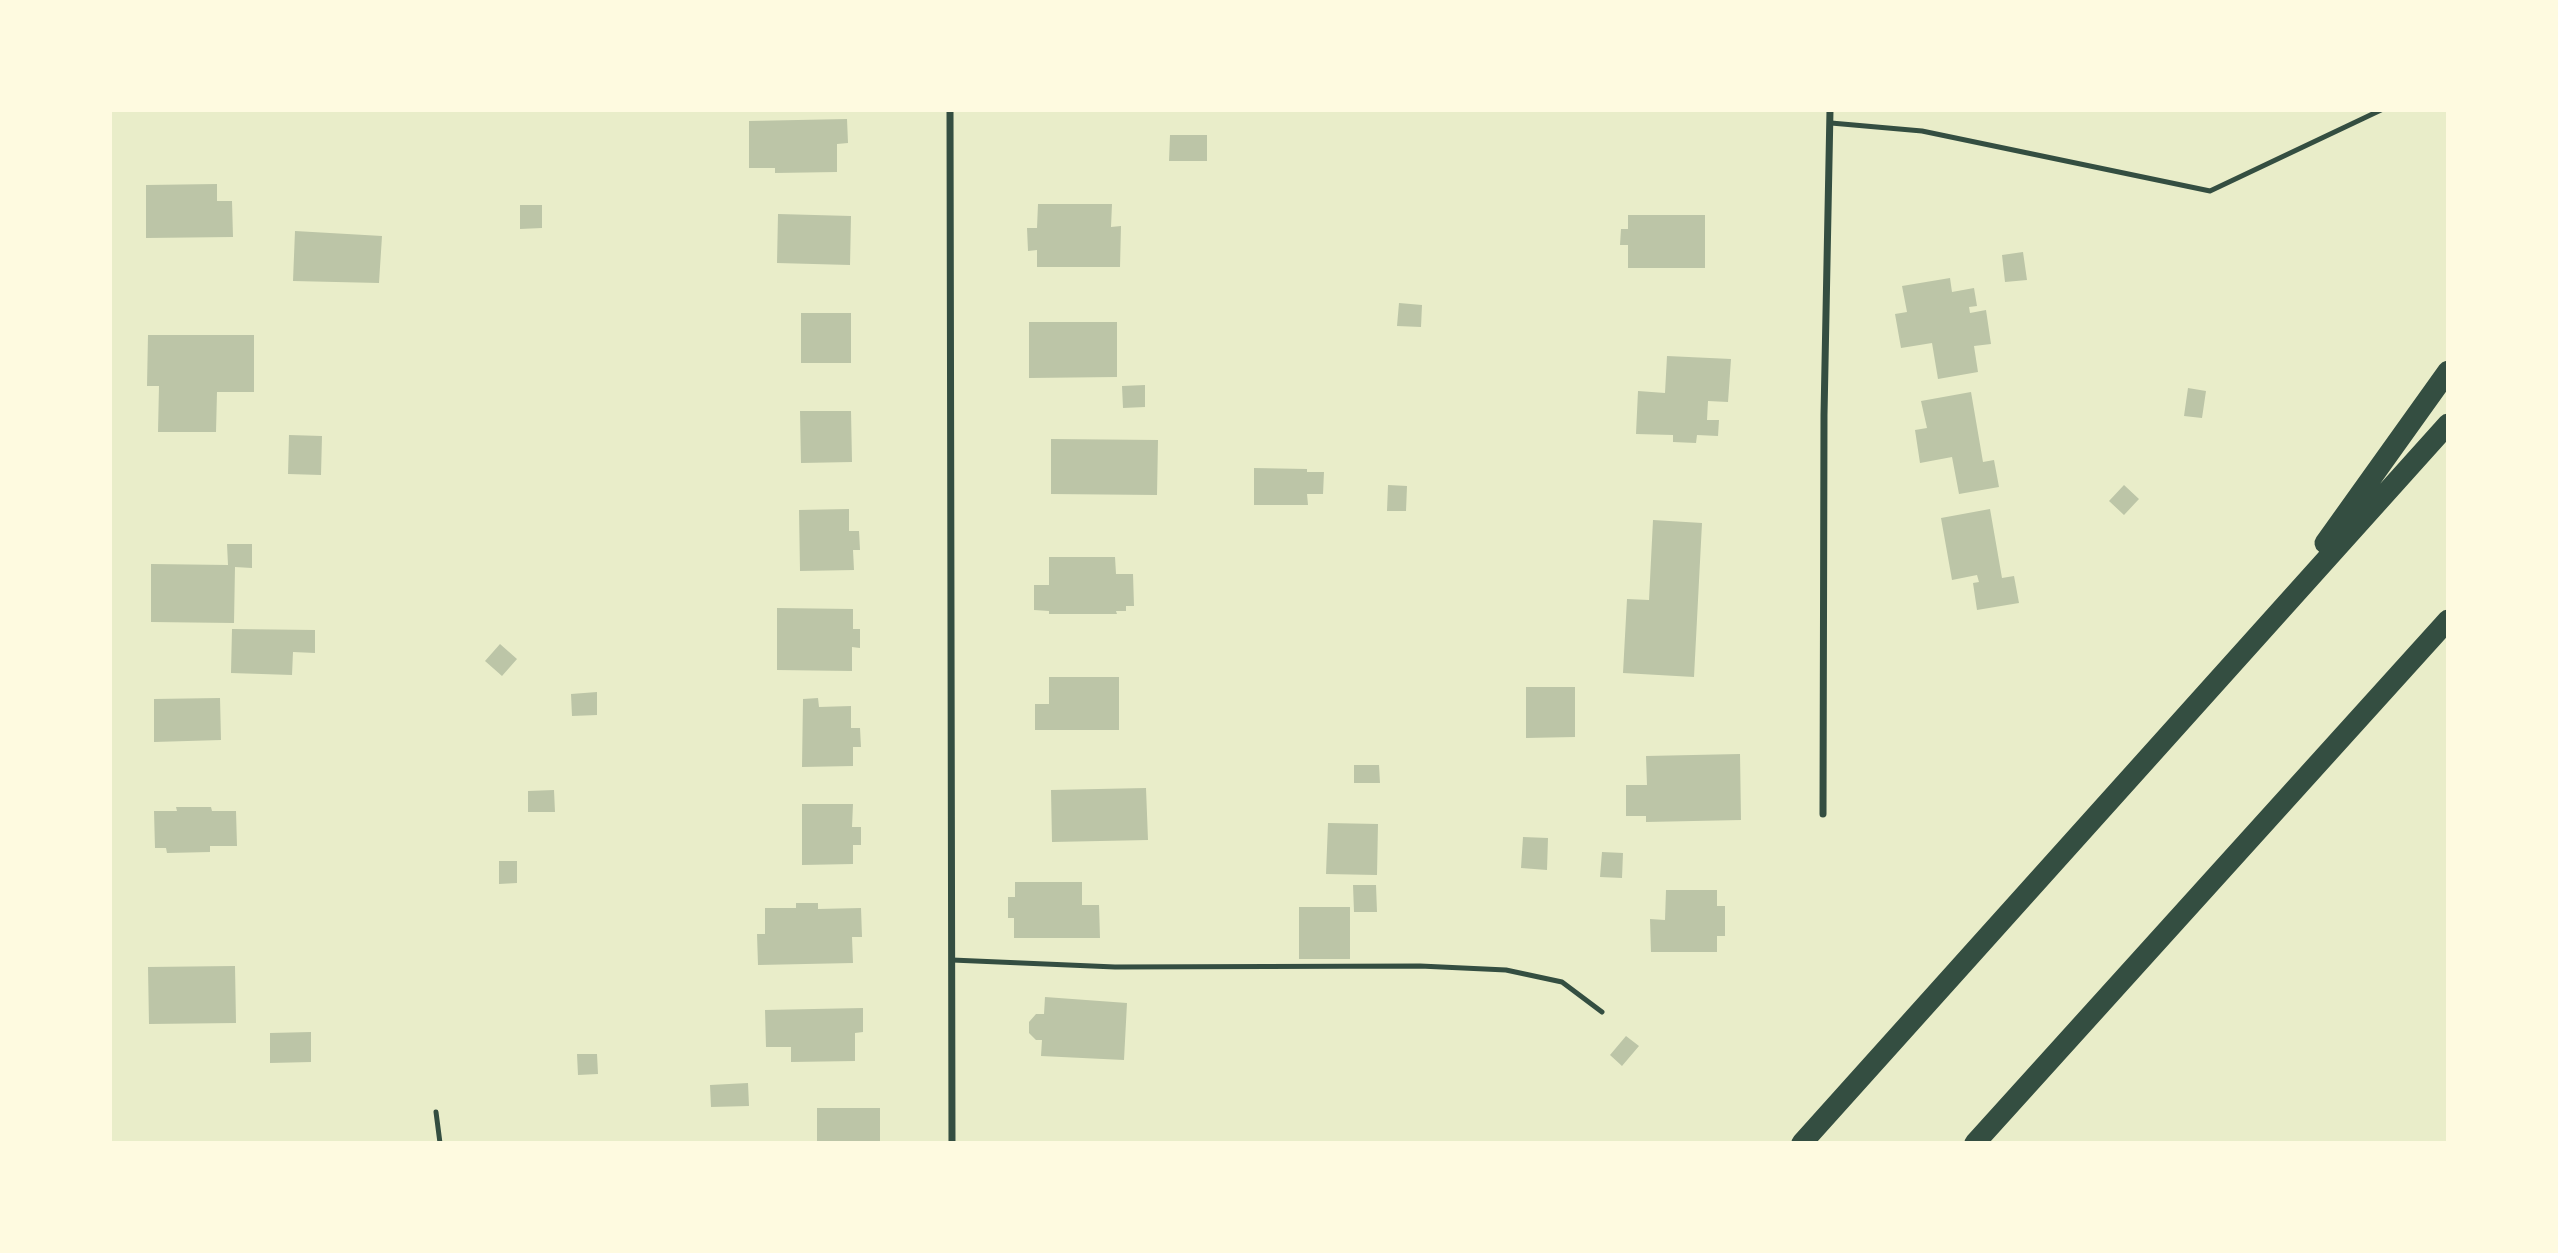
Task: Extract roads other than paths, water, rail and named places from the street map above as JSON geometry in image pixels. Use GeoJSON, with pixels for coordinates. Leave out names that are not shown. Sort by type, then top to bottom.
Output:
{"type":"FeatureCollection","features":[{"type":"Feature","properties":{"kind":"highway"},"geometry":{"type":"LineString","coordinates":[[2268,625],[2448,371]]}},
{"type":"Feature","properties":{"kind":"highway"},"geometry":{"type":"LineString","coordinates":[[1802,1143],[2448,424]]}},
{"type":"Feature","properties":{"kind":"highway"},"geometry":{"type":"LineString","coordinates":[[1975,1143],[2448,620]]}},
{"type":"Feature","properties":{"kind":"highway"},"geometry":{"type":"LineString","coordinates":[[2403,669],[2448,631]]}},
{"type":"Feature","properties":{"kind":"street"},"geometry":{"type":"LineString","coordinates":[[950,110],[952,1143]]}},
{"type":"Feature","properties":{"kind":"street"},"geometry":{"type":"LineString","coordinates":[[1823,814],[1824,415],[1830,110]]}},
{"type":"Feature","properties":{"kind":"lane"},"geometry":{"type":"LineString","coordinates":[[1830,123],[1922,131],[2210,191],[2381,110]]}},
{"type":"Feature","properties":{"kind":"lane"},"geometry":{"type":"LineString","coordinates":[[952,960],[1115,967],[1420,966],[1506,970],[1562,982],[1602,1012]]}},
{"type":"Feature","properties":{"kind":"lane"},"geometry":{"type":"LineString","coordinates":[[436,1112],[440,1143]]}}]}
